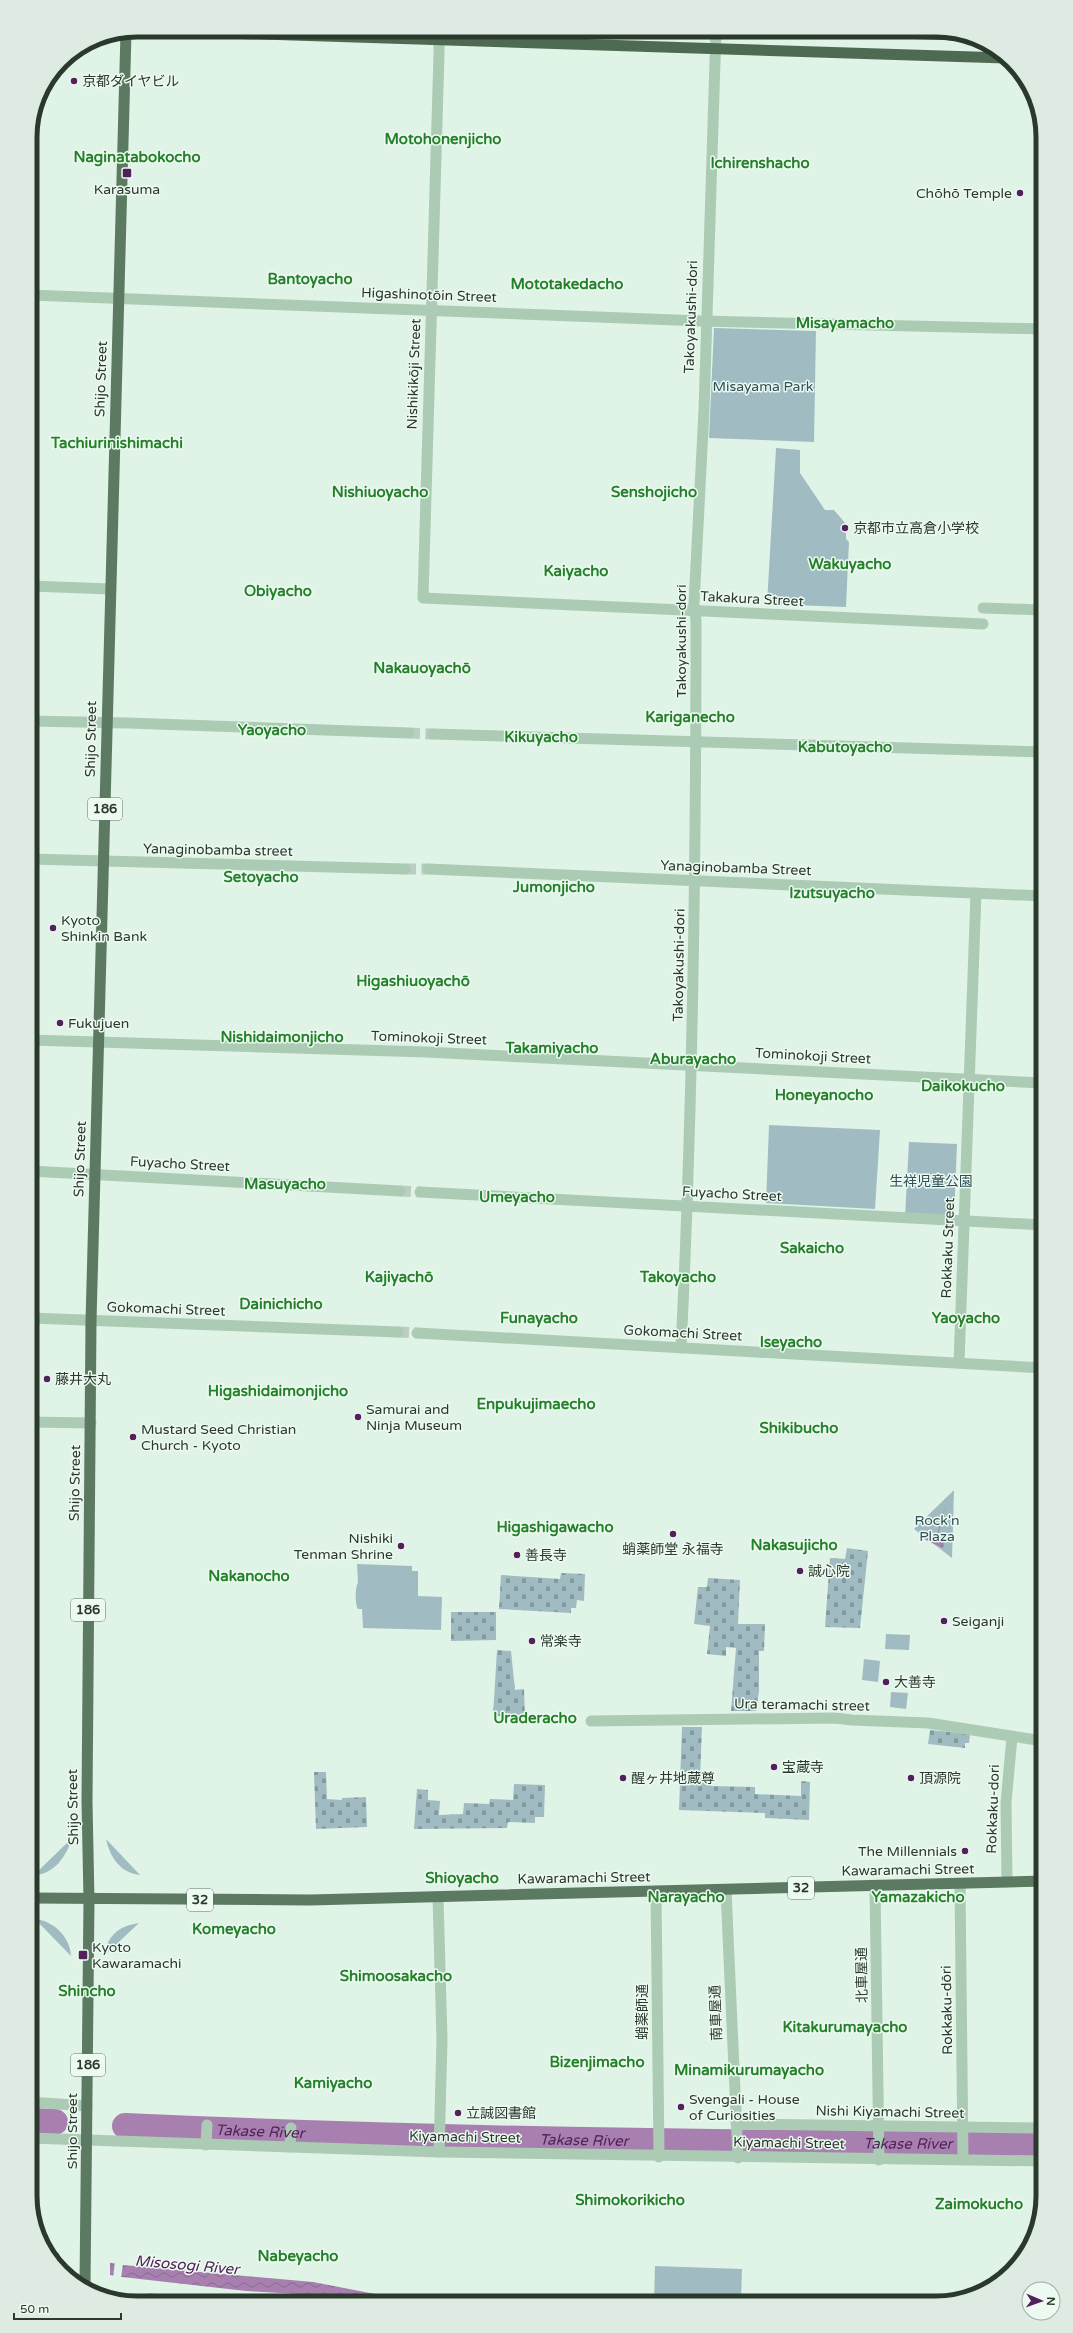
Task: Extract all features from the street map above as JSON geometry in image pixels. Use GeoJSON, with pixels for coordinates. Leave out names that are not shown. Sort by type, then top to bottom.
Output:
{"type":"FeatureCollection","features":[{"type":"Feature","properties":{"kind":"highway"},"geometry":{"type":"LineString","coordinates":[[490,37],[715,50],[997,58]]}},
{"type":"Feature","properties":{"kind":"main road","name":"Shijo Street"},"geometry":{"type":"LineString","coordinates":[[85,2282],[89,1900],[87,1794],[91,1321],[126,38]]}},
{"type":"Feature","properties":{"kind":"main road","name":"Kawaramachi Street"},"geometry":{"type":"LineString","coordinates":[[37,1898],[89,1900],[310,1900],[1036,1881]]}},
{"type":"Feature","properties":{"kind":"street","name":"Nishikikōji Street"},"geometry":{"type":"LineString","coordinates":[[423,598],[438,37]]}},
{"type":"Feature","properties":{"kind":"street","name":"Takoyakushi-dori"},"geometry":{"type":"LineString","coordinates":[[681,1348],[688,1207],[696,882],[695,611],[716,37]]}},
{"type":"Feature","properties":{"kind":"street","name":"Higashinotōin Street"},"geometry":{"type":"LineString","coordinates":[[37,294],[706,321],[1036,328]]}},
{"type":"Feature","properties":{"kind":"street"},"geometry":{"type":"LineString","coordinates":[[37,586],[110,590]]}},
{"type":"Feature","properties":{"kind":"street","name":"Takakura Street"},"geometry":{"type":"LineString","coordinates":[[423,598],[984,624]]}},
{"type":"Feature","properties":{"kind":"street"},"geometry":{"type":"LineString","coordinates":[[983,608],[1036,610]]}},
{"type":"Feature","properties":{"kind":"street"},"geometry":{"type":"LineString","coordinates":[[37,721],[107,722],[408,733]]}},
{"type":"Feature","properties":{"kind":"street"},"geometry":{"type":"LineString","coordinates":[[433,734],[696,743],[1036,752]]}},
{"type":"Feature","properties":{"kind":"street","name":"Yanaginobamba street"},"geometry":{"type":"LineString","coordinates":[[37,859],[103,863],[405,869]]}},
{"type":"Feature","properties":{"kind":"street","name":"Yanaginobamba Street"},"geometry":{"type":"LineString","coordinates":[[428,869],[696,882],[1036,896]]}},
{"type":"Feature","properties":{"kind":"street","name":"Rokkaku Street"},"geometry":{"type":"LineString","coordinates":[[959,1363],[976,893]]}},
{"type":"Feature","properties":{"kind":"street","name":"Tominokoji Street"},"geometry":{"type":"LineString","coordinates":[[37,1040],[426,1052],[1036,1083]]}},
{"type":"Feature","properties":{"kind":"street","name":"Fuyacho Street"},"geometry":{"type":"LineString","coordinates":[[37,1171],[400,1191]]}},
{"type":"Feature","properties":{"kind":"street","name":"Fuyacho Street"},"geometry":{"type":"LineString","coordinates":[[420,1192],[1036,1225]]}},
{"type":"Feature","properties":{"kind":"street","name":"Gokomachi Street"},"geometry":{"type":"LineString","coordinates":[[37,1318],[398,1332]]}},
{"type":"Feature","properties":{"kind":"street","name":"Gokomachi Street"},"geometry":{"type":"LineString","coordinates":[[417,1333],[1036,1368]]}},
{"type":"Feature","properties":{"kind":"street"},"geometry":{"type":"LineString","coordinates":[[37,1422],[91,1423]]}},
{"type":"Feature","properties":{"kind":"street","name":"Ura teramachi street"},"geometry":{"type":"LineString","coordinates":[[591,1721],[834,1718],[928,1723],[1036,1740]]}},
{"type":"Feature","properties":{"kind":"street","name":"Rokkaku-dori"},"geometry":{"type":"LineString","coordinates":[[1007,1882],[1006,1803],[1012,1737]]}},
{"type":"Feature","properties":{"kind":"street","name":"Rokkaku-dōri"},"geometry":{"type":"LineString","coordinates":[[960,1884],[963,2156]]}},
{"type":"Feature","properties":{"kind":"street","name":"北車屋通"},"geometry":{"type":"LineString","coordinates":[[875,1886],[879,2155]]}},
{"type":"Feature","properties":{"kind":"street","name":"南車屋通"},"geometry":{"type":"LineString","coordinates":[[726,1890],[738,2153]]}},
{"type":"Feature","properties":{"kind":"street","name":"蛸薬師通"},"geometry":{"type":"LineString","coordinates":[[656,1892],[659,2152]]}},
{"type":"Feature","properties":{"kind":"street"},"geometry":{"type":"LineString","coordinates":[[438,1897],[442,2040],[440,2147]]}},
{"type":"Feature","properties":{"kind":"street"},"geometry":{"type":"LineString","coordinates":[[37,2102],[87,2106]]}},
{"type":"Feature","properties":{"kind":"street","name":"Nishi Kiyamachi Street"},"geometry":{"type":"LineString","coordinates":[[737,2129],[963,2132],[1036,2128]]}},
{"type":"Feature","properties":{"kind":"street","name":"Kiyamachi Street"},"geometry":{"type":"LineString","coordinates":[[37,2138],[87,2141],[206,2134],[440,2147],[659,2152],[963,2156],[1036,2161]]}},
{"type":"Feature","properties":{"kind":"green space","name":"Misayama Park"},"geometry":{"type":"Polygon","coordinates":[[[714,328],[816,331],[814,442],[709,438],[714,328]]]}},
{"type":"Feature","properties":{"kind":"green space"},"geometry":{"type":"Polygon","coordinates":[[[776,448],[800,450],[800,473],[825,510],[834,510],[846,524],[846,539],[849,542],[846,607],[767,604],[776,448]]]}},
{"type":"Feature","properties":{"kind":"green space"},"geometry":{"type":"Polygon","coordinates":[[[769,1125],[880,1130],[875,1209],[766,1203],[769,1125]]]}},
{"type":"Feature","properties":{"kind":"green space","name":"生祥児童公園"},"geometry":{"type":"Polygon","coordinates":[[[909,1142],[957,1144],[954,1219],[905,1217],[909,1142]]]}},
{"type":"Feature","properties":{"kind":"green space","name":"Rock'n Plaza"},"geometry":{"type":"Polygon","coordinates":[[[954,1490],[952,1558],[914,1529],[954,1490]]]}},
{"type":"Feature","properties":{"kind":"green space"},"geometry":{"type":"Polygon","coordinates":[[[847,1548],[868,1551],[860,1628],[825,1627],[830,1558],[845,1559],[847,1548]]]}},
{"type":"Feature","properties":{"kind":"green space"},"geometry":{"type":"Polygon","coordinates":[[[357,1564],[412,1566],[412,1571],[418,1571],[418,1596],[442,1597],[441,1630],[363,1628],[362,1609],[358,1609],[356,1600],[356,1588],[358,1583],[357,1564]]]}},
{"type":"Feature","properties":{"kind":"green space"},"geometry":{"type":"Polygon","coordinates":[[[561,1573],[585,1574],[584,1601],[577,1600],[576,1608],[571,1608],[571,1613],[499,1609],[501,1575],[560,1579],[561,1573]]]}},
{"type":"Feature","properties":{"kind":"green space"},"geometry":{"type":"Polygon","coordinates":[[[708,1578],[740,1580],[738,1624],[765,1624],[764,1651],[759,1651],[759,1691],[756,1711],[731,1711],[736,1648],[726,1647],[726,1656],[707,1654],[710,1626],[694,1624],[698,1587],[707,1587],[708,1578]]]}},
{"type":"Feature","properties":{"kind":"green space"},"geometry":{"type":"Polygon","coordinates":[[[451,1612],[496,1612],[496,1640],[451,1641],[451,1612]]]}},
{"type":"Feature","properties":{"kind":"green space"},"geometry":{"type":"Polygon","coordinates":[[[886,1634],[910,1635],[909,1650],[885,1649],[886,1634]]]}},
{"type":"Feature","properties":{"kind":"green space"},"geometry":{"type":"Polygon","coordinates":[[[497,1650],[511,1651],[515,1690],[524,1689],[525,1716],[493,1716],[497,1650]]]}},
{"type":"Feature","properties":{"kind":"green space"},"geometry":{"type":"Polygon","coordinates":[[[864,1659],[880,1661],[878,1682],[862,1680],[864,1659]]]}},
{"type":"Feature","properties":{"kind":"green space"},"geometry":{"type":"Polygon","coordinates":[[[891,1692],[908,1693],[906,1709],[890,1707],[891,1692]]]}},
{"type":"Feature","properties":{"kind":"green space"},"geometry":{"type":"Polygon","coordinates":[[[682,1727],[702,1727],[700,1778],[711,1778],[711,1786],[755,1787],[755,1794],[801,1796],[801,1781],[810,1782],[809,1820],[765,1818],[765,1813],[679,1810],[682,1727]]]}},
{"type":"Feature","properties":{"kind":"green space"},"geometry":{"type":"Polygon","coordinates":[[[930,1730],[970,1734],[969,1743],[965,1743],[965,1748],[928,1744],[930,1730]]]}},
{"type":"Feature","properties":{"kind":"green space"},"geometry":{"type":"Polygon","coordinates":[[[314,1772],[326,1772],[327,1799],[342,1800],[342,1798],[366,1797],[367,1827],[316,1829],[314,1772]]]}},
{"type":"Feature","properties":{"kind":"green space"},"geometry":{"type":"Polygon","coordinates":[[[514,1784],[545,1785],[544,1817],[535,1817],[535,1823],[508,1822],[507,1828],[414,1829],[417,1789],[428,1790],[428,1800],[440,1801],[439,1815],[463,1814],[464,1803],[489,1804],[490,1799],[513,1800],[514,1784]]]}},
{"type":"Feature","properties":{"kind":"green space"},"geometry":{"type":"Polygon","coordinates":[[[72,1838],[67,1851],[59,1863],[48,1872],[37,1875],[37,1872],[72,1838]]]}},
{"type":"Feature","properties":{"kind":"green space"},"geometry":{"type":"Polygon","coordinates":[[[106,1839],[140,1875],[127,1871],[117,1863],[110,1852],[106,1839]]]}},
{"type":"Feature","properties":{"kind":"green space"},"geometry":{"type":"Polygon","coordinates":[[[37,1919],[48,1923],[60,1931],[68,1942],[71,1956],[37,1921],[37,1919]]]}},
{"type":"Feature","properties":{"kind":"green space"},"geometry":{"type":"Polygon","coordinates":[[[139,1923],[105,1955],[108,1942],[115,1933],[126,1926],[139,1923]]]}},
{"type":"Feature","properties":{"kind":"green space"},"geometry":{"type":"Polygon","coordinates":[[[655,2266],[742,2269],[741,2296],[654,2296],[655,2266]]]}},
{"type":"Feature","properties":{"kind":"green space"},"geometry":{"type":"Polygon","coordinates":[[[148,2293],[176,2296],[153,2296],[147,2295],[148,2293]]]}},
{"type":"Feature","properties":{"kind":"water"},"geometry":{"type":"Polygon","coordinates":[[[946,1505],[938,1535],[944,1542],[943,1548],[924,1539],[930,1535],[937,1534],[946,1505]]]}},
{"type":"Feature","properties":{"kind":"water"},"geometry":{"type":"Polygon","coordinates":[[[55,2253],[123,2265],[313,2282],[386,2296],[312,2296],[246,2291],[122,2277],[67,2268],[55,2253]]]}},
{"type":"Feature","properties":{"kind":"pier"},"geometry":{"type":"Polygon","coordinates":[[[59,2252],[110,2260],[110,2277],[70,2270],[59,2258],[59,2252]]]}},
{"type":"Feature","properties":{"kind":"pier"},"geometry":{"type":"Polygon","coordinates":[[[115,2261],[123,2263],[121,2279],[113,2278],[115,2261]]]}},
{"type":"Feature","properties":{"kind":"waterway","name":"Takase River"},"geometry":{"type":"LineString","coordinates":[[37,2121],[55,2122]]}},
{"type":"Feature","properties":{"kind":"waterway","name":"Takase River"},"geometry":{"type":"LineString","coordinates":[[125,2126],[469,2138],[814,2143],[1036,2144]]}},
{"type":"Feature","properties":{"kind":"tunnel"},"geometry":{"type":"LineString","coordinates":[[409,733],[433,734]]}},
{"type":"Feature","properties":{"kind":"tunnel"},"geometry":{"type":"LineString","coordinates":[[405,869],[428,869]]}},
{"type":"Feature","properties":{"kind":"tunnel"},"geometry":{"type":"LineString","coordinates":[[400,1191],[420,1192]]}},
{"type":"Feature","properties":{"kind":"tunnel"},"geometry":{"type":"LineString","coordinates":[[398,1332],[417,1333]]}},
{"type":"Feature","properties":{"kind":"place","name":"京都ダイヤビル"},"geometry":{"type":"Point","coordinates":[74,81]}},
{"type":"Feature","properties":{"kind":"place","name":"Karasuma"},"geometry":{"type":"Point","coordinates":[127,173]}},
{"type":"Feature","properties":{"kind":"place","name":"Chōhō Temple"},"geometry":{"type":"Point","coordinates":[1020,193]}},
{"type":"Feature","properties":{"kind":"place","name":"京都市立高倉小学校"},"geometry":{"type":"Point","coordinates":[845,528]}},
{"type":"Feature","properties":{"kind":"place","name":"Kyoto Shinkin Bank"},"geometry":{"type":"Point","coordinates":[53,928]}},
{"type":"Feature","properties":{"kind":"place","name":"Fukujuen"},"geometry":{"type":"Point","coordinates":[60,1023]}},
{"type":"Feature","properties":{"kind":"place","name":"藤井大丸"},"geometry":{"type":"Point","coordinates":[47,1379]}},
{"type":"Feature","properties":{"kind":"place","name":"Samurai and Ninja Museum"},"geometry":{"type":"Point","coordinates":[358,1417]}},
{"type":"Feature","properties":{"kind":"place","name":"Mustard Seed Christian Church - Kyoto"},"geometry":{"type":"Point","coordinates":[133,1437]}},
{"type":"Feature","properties":{"kind":"place","name":"蛸薬師堂 永福寺"},"geometry":{"type":"Point","coordinates":[673,1534]}},
{"type":"Feature","properties":{"kind":"place","name":"Nishiki Tenman Shrine"},"geometry":{"type":"Point","coordinates":[401,1546]}},
{"type":"Feature","properties":{"kind":"place","name":"善長寺"},"geometry":{"type":"Point","coordinates":[517,1555]}},
{"type":"Feature","properties":{"kind":"place","name":"誠心院"},"geometry":{"type":"Point","coordinates":[800,1571]}},
{"type":"Feature","properties":{"kind":"place","name":"Seiganji"},"geometry":{"type":"Point","coordinates":[944,1621]}},
{"type":"Feature","properties":{"kind":"place","name":"常楽寺"},"geometry":{"type":"Point","coordinates":[532,1641]}},
{"type":"Feature","properties":{"kind":"place","name":"大善寺"},"geometry":{"type":"Point","coordinates":[886,1682]}},
{"type":"Feature","properties":{"kind":"place","name":"宝蔵寺"},"geometry":{"type":"Point","coordinates":[774,1767]}},
{"type":"Feature","properties":{"kind":"place","name":"醒ヶ井地蔵尊"},"geometry":{"type":"Point","coordinates":[623,1778]}},
{"type":"Feature","properties":{"kind":"place","name":"頂源院"},"geometry":{"type":"Point","coordinates":[911,1778]}},
{"type":"Feature","properties":{"kind":"place","name":"The Millennials"},"geometry":{"type":"Point","coordinates":[965,1851]}},
{"type":"Feature","properties":{"kind":"place","name":"Kyoto Kawaramachi"},"geometry":{"type":"Point","coordinates":[83,1955]}},
{"type":"Feature","properties":{"kind":"place","name":"Svengali - House of Curiosities"},"geometry":{"type":"Point","coordinates":[681,2107]}},
{"type":"Feature","properties":{"kind":"place","name":"立誠図書館"},"geometry":{"type":"Point","coordinates":[458,2113]}},
{"type":"Feature","properties":{"kind":"district","name":"Motohonenjicho"},"geometry":{"type":"Point","coordinates":[443,139]}},
{"type":"Feature","properties":{"kind":"district","name":"Naginatabokocho"},"geometry":{"type":"Point","coordinates":[137,157]}},
{"type":"Feature","properties":{"kind":"district","name":"Ichirenshacho"},"geometry":{"type":"Point","coordinates":[760,163]}},
{"type":"Feature","properties":{"kind":"district","name":"Bantoyacho"},"geometry":{"type":"Point","coordinates":[310,279]}},
{"type":"Feature","properties":{"kind":"district","name":"Mototakedacho"},"geometry":{"type":"Point","coordinates":[567,284]}},
{"type":"Feature","properties":{"kind":"district","name":"Misayamacho"},"geometry":{"type":"Point","coordinates":[845,323]}},
{"type":"Feature","properties":{"kind":"district","name":"Tachiurinishimachi"},"geometry":{"type":"Point","coordinates":[117,443]}},
{"type":"Feature","properties":{"kind":"district","name":"Nishiuoyacho"},"geometry":{"type":"Point","coordinates":[380,492]}},
{"type":"Feature","properties":{"kind":"district","name":"Senshojicho"},"geometry":{"type":"Point","coordinates":[654,492]}},
{"type":"Feature","properties":{"kind":"district","name":"Wakuyacho"},"geometry":{"type":"Point","coordinates":[850,564]}},
{"type":"Feature","properties":{"kind":"district","name":"Kaiyacho"},"geometry":{"type":"Point","coordinates":[576,571]}},
{"type":"Feature","properties":{"kind":"district","name":"Obiyacho"},"geometry":{"type":"Point","coordinates":[278,591]}},
{"type":"Feature","properties":{"kind":"district","name":"Nakauoyachō"},"geometry":{"type":"Point","coordinates":[422,668]}},
{"type":"Feature","properties":{"kind":"district","name":"Kariganecho"},"geometry":{"type":"Point","coordinates":[690,717]}},
{"type":"Feature","properties":{"kind":"district","name":"Yaoyacho"},"geometry":{"type":"Point","coordinates":[272,730]}},
{"type":"Feature","properties":{"kind":"district","name":"Kikuyacho"},"geometry":{"type":"Point","coordinates":[541,737]}},
{"type":"Feature","properties":{"kind":"district","name":"Kabutoyacho"},"geometry":{"type":"Point","coordinates":[845,747]}},
{"type":"Feature","properties":{"kind":"district","name":"Setoyacho"},"geometry":{"type":"Point","coordinates":[261,877]}},
{"type":"Feature","properties":{"kind":"district","name":"Jumonjicho"},"geometry":{"type":"Point","coordinates":[554,887]}},
{"type":"Feature","properties":{"kind":"district","name":"Izutsuyacho"},"geometry":{"type":"Point","coordinates":[832,893]}},
{"type":"Feature","properties":{"kind":"district","name":"Higashiuoyachō"},"geometry":{"type":"Point","coordinates":[413,981]}},
{"type":"Feature","properties":{"kind":"district","name":"Nishidaimonjicho"},"geometry":{"type":"Point","coordinates":[282,1037]}},
{"type":"Feature","properties":{"kind":"district","name":"Takamiyacho"},"geometry":{"type":"Point","coordinates":[552,1048]}},
{"type":"Feature","properties":{"kind":"district","name":"Aburayacho"},"geometry":{"type":"Point","coordinates":[693,1059]}},
{"type":"Feature","properties":{"kind":"district","name":"Daikokucho"},"geometry":{"type":"Point","coordinates":[963,1086]}},
{"type":"Feature","properties":{"kind":"district","name":"Honeyanocho"},"geometry":{"type":"Point","coordinates":[824,1095]}},
{"type":"Feature","properties":{"kind":"district","name":"Masuyacho"},"geometry":{"type":"Point","coordinates":[285,1184]}},
{"type":"Feature","properties":{"kind":"district","name":"Umeyacho"},"geometry":{"type":"Point","coordinates":[517,1197]}},
{"type":"Feature","properties":{"kind":"district","name":"Sakaicho"},"geometry":{"type":"Point","coordinates":[812,1248]}},
{"type":"Feature","properties":{"kind":"district","name":"Kajiyachō"},"geometry":{"type":"Point","coordinates":[399,1277]}},
{"type":"Feature","properties":{"kind":"district","name":"Takoyacho"},"geometry":{"type":"Point","coordinates":[678,1277]}},
{"type":"Feature","properties":{"kind":"district","name":"Dainichicho"},"geometry":{"type":"Point","coordinates":[281,1304]}},
{"type":"Feature","properties":{"kind":"district","name":"Funayacho"},"geometry":{"type":"Point","coordinates":[539,1318]}},
{"type":"Feature","properties":{"kind":"district","name":"Yaoyacho"},"geometry":{"type":"Point","coordinates":[966,1318]}},
{"type":"Feature","properties":{"kind":"district","name":"Iseyacho"},"geometry":{"type":"Point","coordinates":[791,1342]}},
{"type":"Feature","properties":{"kind":"district","name":"Higashidaimonjicho"},"geometry":{"type":"Point","coordinates":[278,1391]}},
{"type":"Feature","properties":{"kind":"district","name":"Enpukujimaecho"},"geometry":{"type":"Point","coordinates":[536,1404]}},
{"type":"Feature","properties":{"kind":"district","name":"Shikibucho"},"geometry":{"type":"Point","coordinates":[799,1428]}},
{"type":"Feature","properties":{"kind":"district","name":"Higashigawacho"},"geometry":{"type":"Point","coordinates":[555,1527]}},
{"type":"Feature","properties":{"kind":"district","name":"Nakasujicho"},"geometry":{"type":"Point","coordinates":[794,1545]}},
{"type":"Feature","properties":{"kind":"district","name":"Nakanocho"},"geometry":{"type":"Point","coordinates":[249,1576]}},
{"type":"Feature","properties":{"kind":"district","name":"Uraderacho"},"geometry":{"type":"Point","coordinates":[535,1718]}},
{"type":"Feature","properties":{"kind":"district","name":"Shioyacho"},"geometry":{"type":"Point","coordinates":[462,1878]}},
{"type":"Feature","properties":{"kind":"district","name":"Narayacho"},"geometry":{"type":"Point","coordinates":[686,1897]}},
{"type":"Feature","properties":{"kind":"district","name":"Yamazakicho"},"geometry":{"type":"Point","coordinates":[918,1897]}},
{"type":"Feature","properties":{"kind":"district","name":"Komeyacho"},"geometry":{"type":"Point","coordinates":[234,1929]}},
{"type":"Feature","properties":{"kind":"district","name":"Shimoosakacho"},"geometry":{"type":"Point","coordinates":[396,1976]}},
{"type":"Feature","properties":{"kind":"district","name":"Shincho"},"geometry":{"type":"Point","coordinates":[87,1991]}},
{"type":"Feature","properties":{"kind":"district","name":"Kitakurumayacho"},"geometry":{"type":"Point","coordinates":[845,2027]}},
{"type":"Feature","properties":{"kind":"district","name":"Bizenjimacho"},"geometry":{"type":"Point","coordinates":[597,2062]}},
{"type":"Feature","properties":{"kind":"district","name":"Minamikurumayacho"},"geometry":{"type":"Point","coordinates":[749,2070]}},
{"type":"Feature","properties":{"kind":"district","name":"Kamiyacho"},"geometry":{"type":"Point","coordinates":[333,2083]}},
{"type":"Feature","properties":{"kind":"district","name":"Shimokorikicho"},"geometry":{"type":"Point","coordinates":[630,2200]}},
{"type":"Feature","properties":{"kind":"district","name":"Zaimokucho"},"geometry":{"type":"Point","coordinates":[979,2204]}},
{"type":"Feature","properties":{"kind":"district","name":"Nabeyacho"},"geometry":{"type":"Point","coordinates":[298,2256]}},
{"type":"Feature","properties":{"kind":"water label","name":"Misosogi River"},"geometry":{"type":"Point","coordinates":[187,2265]}}]}
